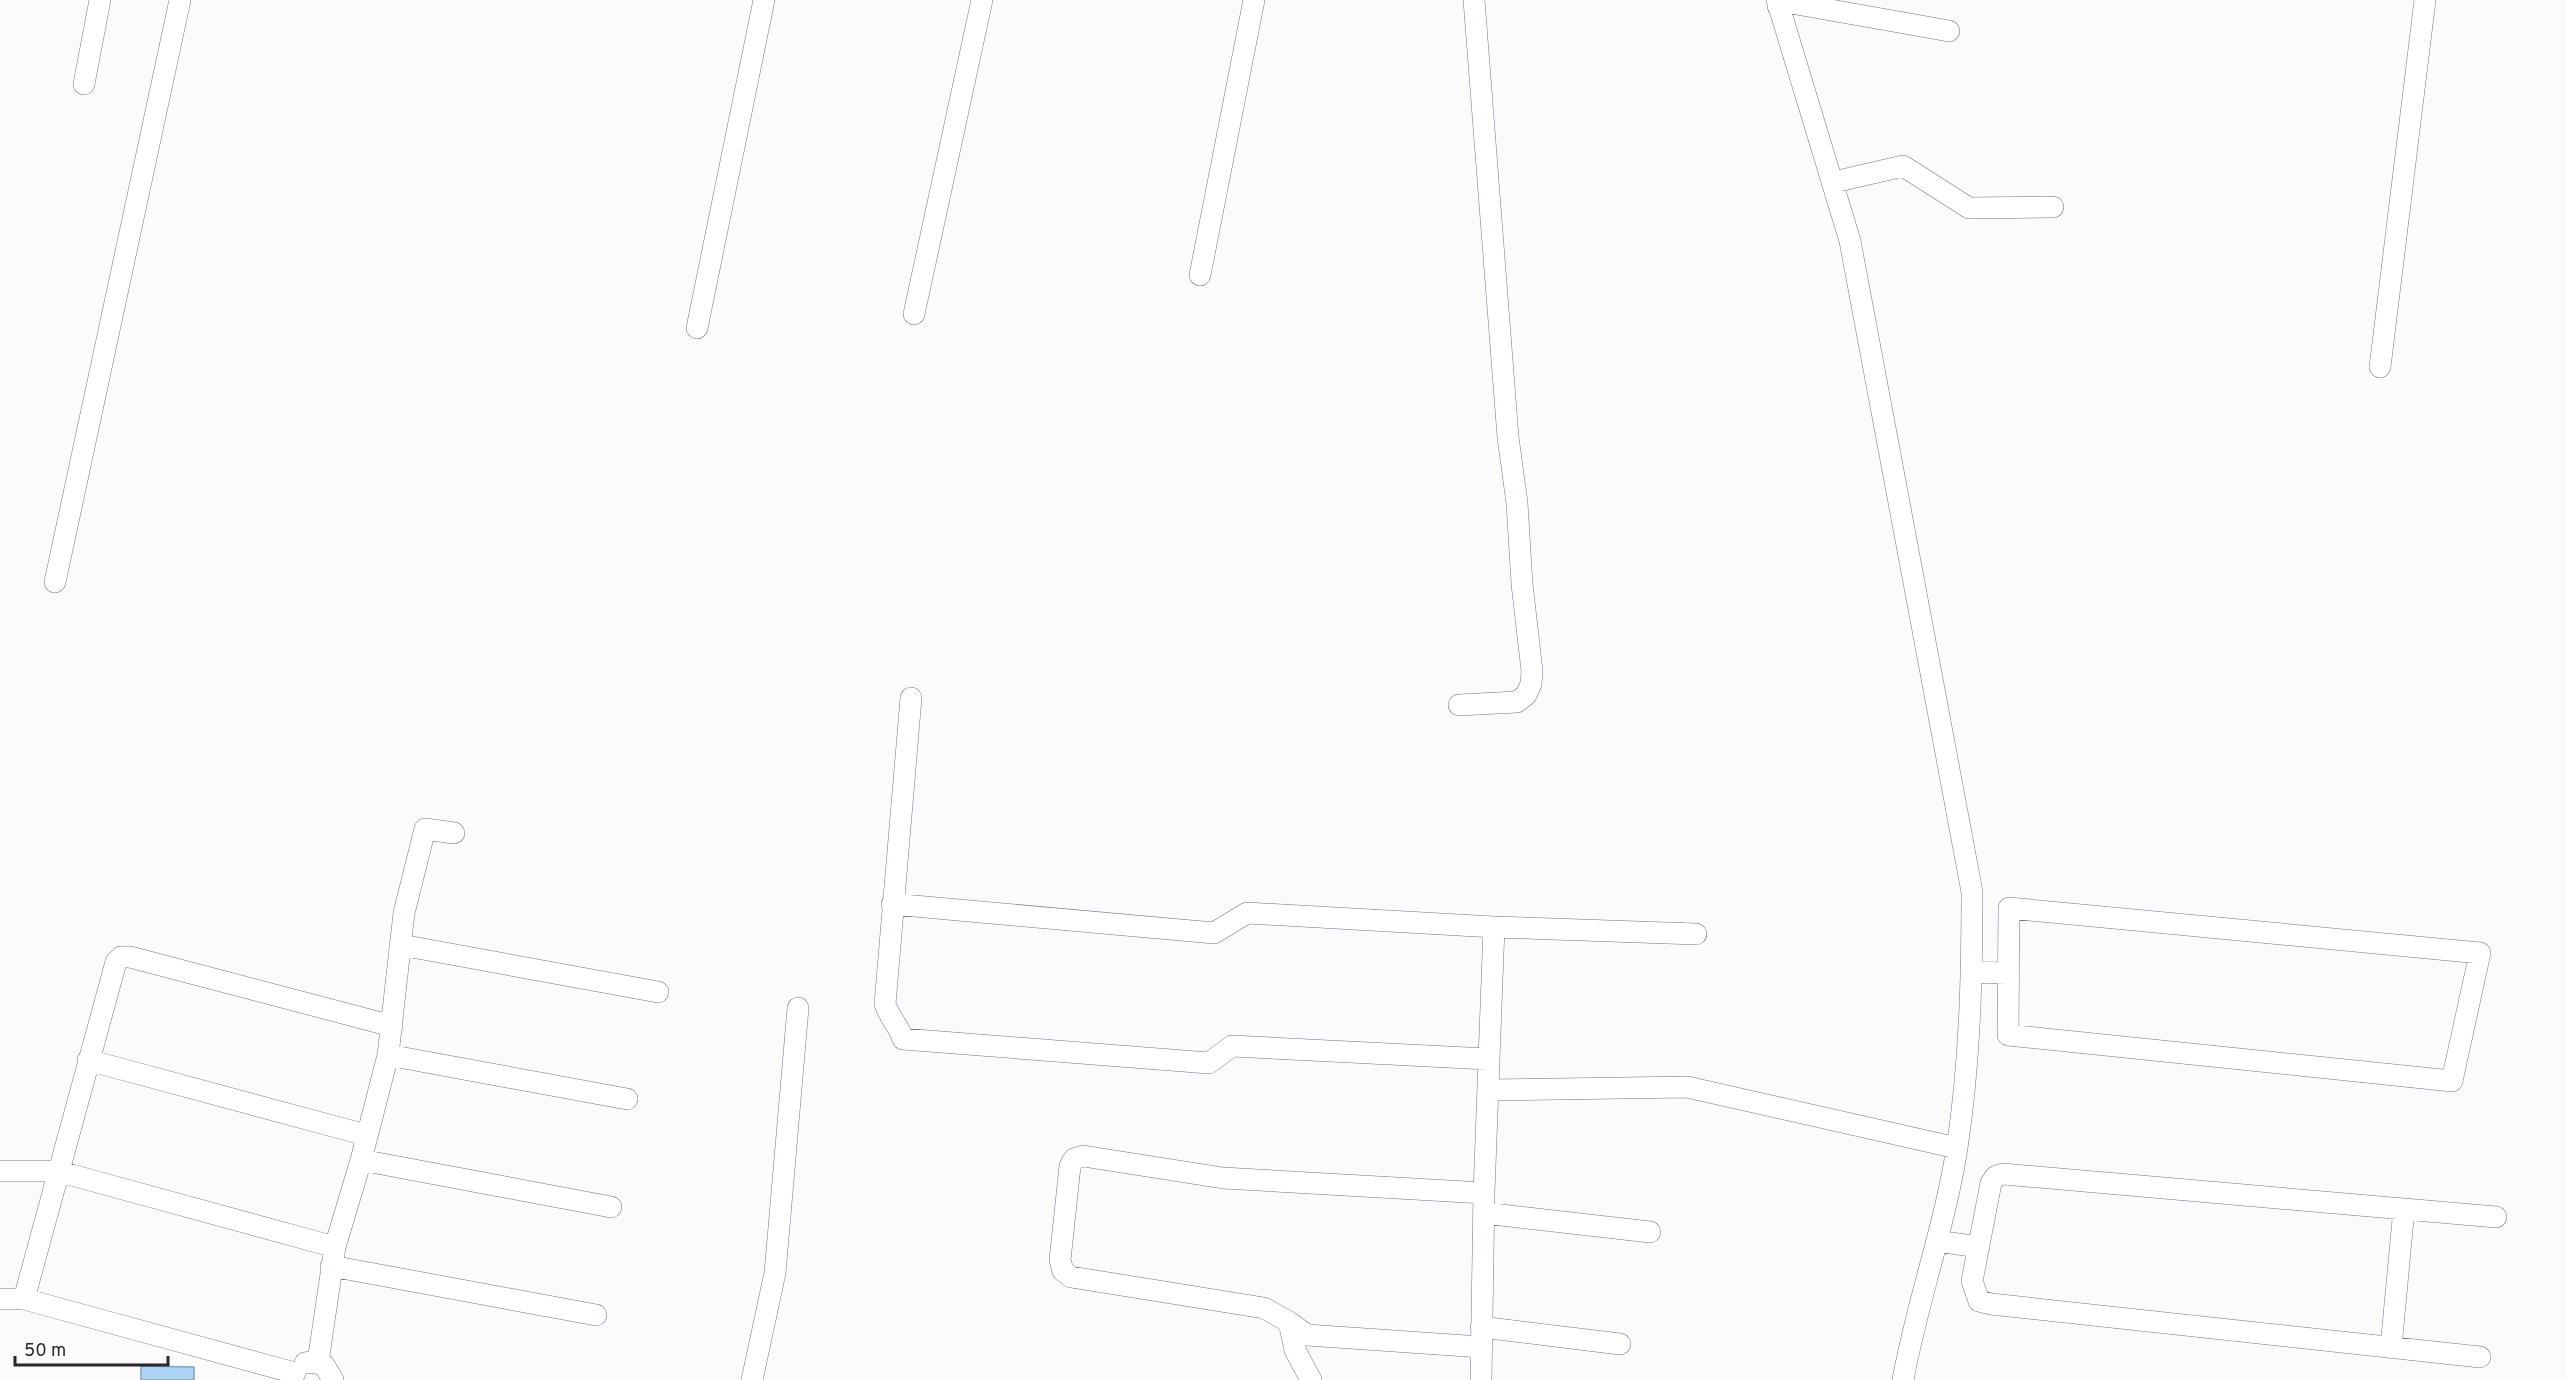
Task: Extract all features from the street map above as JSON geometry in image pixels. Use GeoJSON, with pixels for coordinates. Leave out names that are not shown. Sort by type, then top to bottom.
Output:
{"type":"FeatureCollection","features":[{"type":"Feature","properties":{"kind":"street"},"geometry":{"type":"LineString","coordinates":[[84,84],[100,0]]}},
{"type":"Feature","properties":{"kind":"street"},"geometry":{"type":"LineString","coordinates":[[55,582],[180,0]]}},
{"type":"Feature","properties":{"kind":"street"},"geometry":{"type":"LineString","coordinates":[[697,328],[764,0]]}},
{"type":"Feature","properties":{"kind":"street"},"geometry":{"type":"LineString","coordinates":[[914,314],[982,0]]}},
{"type":"Feature","properties":{"kind":"street"},"geometry":{"type":"LineString","coordinates":[[1200,275],[1254,0]]}},
{"type":"Feature","properties":{"kind":"street"},"geometry":{"type":"LineString","coordinates":[[1459,705],[1517,702],[1526,695],[1532,671],[1522,584],[1517,503],[1508,437],[1474,0]]}},
{"type":"Feature","properties":{"kind":"street"},"geometry":{"type":"LineString","coordinates":[[2380,367],[2426,0]]}},
{"type":"Feature","properties":{"kind":"street"},"geometry":{"type":"LineString","coordinates":[[1903,1380],[1957,1148],[1968,1041],[1972,972],[1972,892],[1850,241],[1778,3],[1791,3],[1949,31]]}},
{"type":"Feature","properties":{"kind":"street"},"geometry":{"type":"LineString","coordinates":[[1834,182],[1903,166],[1969,208],[2054,207]]}},
{"type":"Feature","properties":{"kind":"street"},"geometry":{"type":"LineString","coordinates":[[911,698],[885,1004],[887,1013],[899,1028],[903,1039],[1209,1063],[1232,1046],[1488,1059]]}},
{"type":"Feature","properties":{"kind":"street"},"geometry":{"type":"LineString","coordinates":[[318,1362],[333,1256],[362,1160],[366,1135],[388,1055],[404,913],[425,829],[454,833]]}},
{"type":"Feature","properties":{"kind":"street"},"geometry":{"type":"LineString","coordinates":[[892,904],[1214,933],[1247,912],[1494,927],[1696,934]]}},
{"type":"Feature","properties":{"kind":"street"},"geometry":{"type":"LineString","coordinates":[[2009,908],[2480,953],[2452,1081],[2008,1035],[2008,973],[2009,908]]}},
{"type":"Feature","properties":{"kind":"street"},"geometry":{"type":"LineString","coordinates":[[1481,1380],[1488,1059],[1494,927]]}},
{"type":"Feature","properties":{"kind":"street"},"geometry":{"type":"LineString","coordinates":[[401,945],[658,992]]}},
{"type":"Feature","properties":{"kind":"street"},"geometry":{"type":"LineString","coordinates":[[24,1299],[88,1060],[116,962],[121,957],[130,957],[392,1026]]}},
{"type":"Feature","properties":{"kind":"street"},"geometry":{"type":"LineString","coordinates":[[1972,972],[2008,973]]}},
{"type":"Feature","properties":{"kind":"street"},"geometry":{"type":"LineString","coordinates":[[752,1380],[775,1273],[798,1008]]}},
{"type":"Feature","properties":{"kind":"street"},"geometry":{"type":"LineString","coordinates":[[388,1055],[627,1099]]}},
{"type":"Feature","properties":{"kind":"street"},"geometry":{"type":"LineString","coordinates":[[88,1060],[366,1135]]}},
{"type":"Feature","properties":{"kind":"street"},"geometry":{"type":"LineString","coordinates":[[1489,1090],[1687,1087],[1957,1148]]}},
{"type":"Feature","properties":{"kind":"street"},"geometry":{"type":"LineString","coordinates":[[1620,1344],[1481,1337],[1307,1335],[1264,1308],[1071,1277],[1063,1271],[1060,1260],[1070,1166],[1074,1159],[1083,1156],[1222,1178],[1484,1203],[1650,1232]]}},
{"type":"Feature","properties":{"kind":"street"},"geometry":{"type":"LineString","coordinates":[[362,1160],[611,1206]]}},
{"type":"Feature","properties":{"kind":"street"},"geometry":{"type":"LineString","coordinates":[[0,1171],[57,1171],[333,1256],[596,1315]]}},
{"type":"Feature","properties":{"kind":"street"},"geometry":{"type":"LineString","coordinates":[[2480,1357],[1991,1304],[1979,1301],[1972,1281],[1991,1183],[1996,1176],[2003,1174],[2496,1217]]}},
{"type":"Feature","properties":{"kind":"street"},"geometry":{"type":"LineString","coordinates":[[2391,1347],[2404,1209]]}},
{"type":"Feature","properties":{"kind":"street"},"geometry":{"type":"LineString","coordinates":[[1937,1241],[1979,1247]]}},
{"type":"Feature","properties":{"kind":"street"},"geometry":{"type":"LineString","coordinates":[[0,1299],[24,1299],[294,1377],[305,1364],[318,1362],[329,1369],[333,1380]]}},
{"type":"Feature","properties":{"kind":"street"},"geometry":{"type":"LineString","coordinates":[[1289,1322],[1295,1350],[1311,1380]]}},
{"type":"Feature","properties":{"kind":"water"},"geometry":{"type":"Polygon","coordinates":[[[141,1366],[194,1367],[194,1380],[141,1380],[141,1366]]]}}]}
